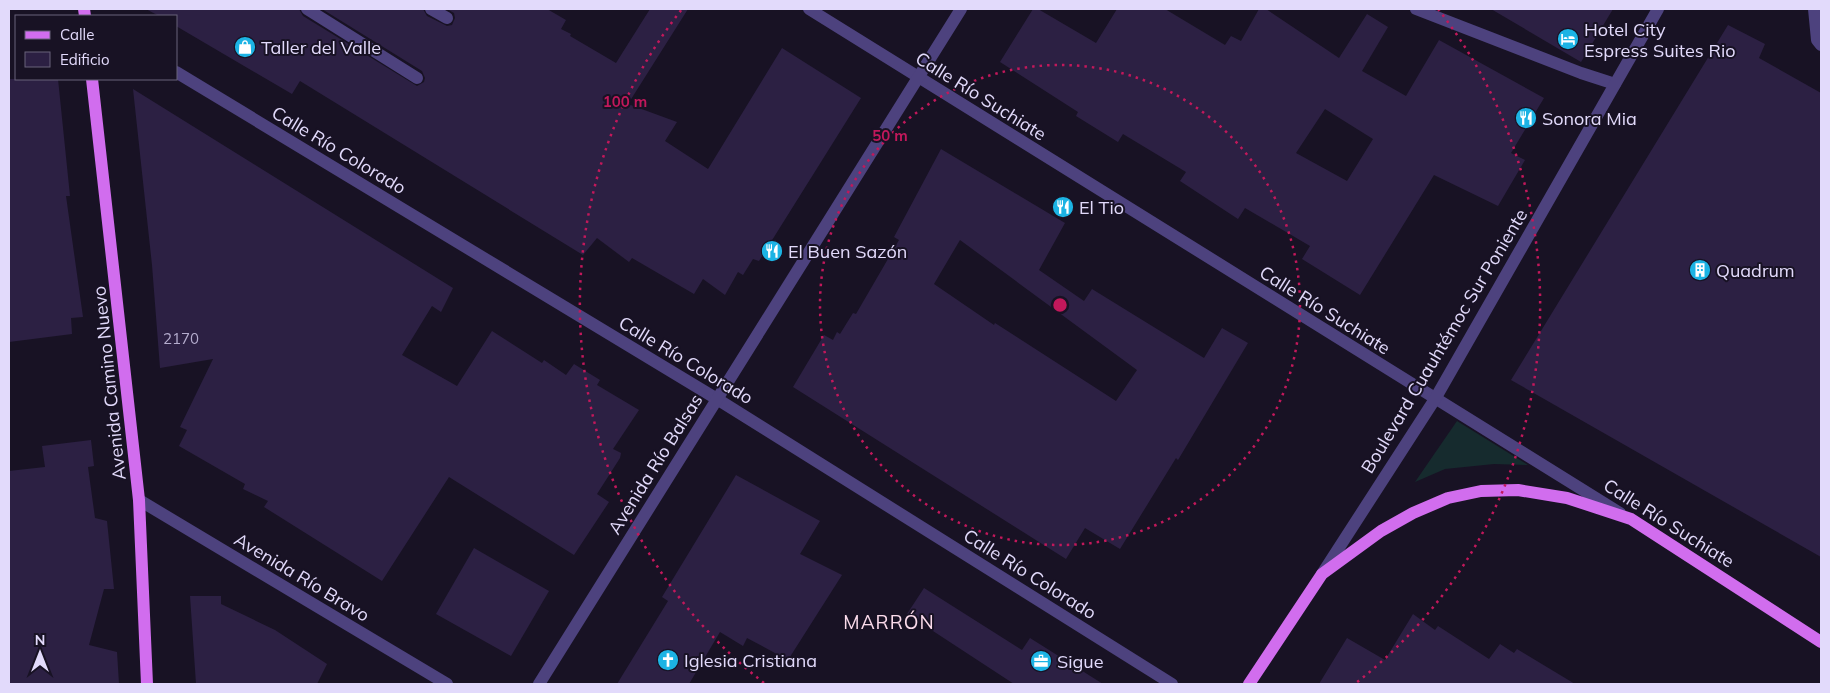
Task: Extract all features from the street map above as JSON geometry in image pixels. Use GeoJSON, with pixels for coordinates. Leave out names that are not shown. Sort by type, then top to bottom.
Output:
{"type":"FeatureCollection","features":[{"type":"Feature","properties":{"kind":"main road","name":"Avenida Camino Nuevo"},"geometry":{"type":"LineString","coordinates":[[92,80],[139,500],[147,684]]}},
{"type":"Feature","properties":{"kind":"main road"},"geometry":{"type":"LineString","coordinates":[[1322,574],[1381,531],[1413,512],[1448,498],[1482,491],[1518,490],[1567,498],[1631,520]]}},
{"type":"Feature","properties":{"kind":"main road","name":"Calle Río Suchiate"},"geometry":{"type":"LineString","coordinates":[[1631,520],[1821,642]]}},
{"type":"Feature","properties":{"kind":"main road","name":"Boulevard Cuauhtémoc Sur Poniente"},"geometry":{"type":"LineString","coordinates":[[1249,684],[1322,574]]}},
{"type":"Feature","properties":{"kind":"street"},"geometry":{"type":"LineString","coordinates":[[307,9],[417,78]]}},
{"type":"Feature","properties":{"kind":"street"},"geometry":{"type":"LineString","coordinates":[[431,9],[447,18]]}},
{"type":"Feature","properties":{"kind":"street","name":"Calle Río Suchiate"},"geometry":{"type":"LineString","coordinates":[[809,9],[917,78],[1631,520]]}},
{"type":"Feature","properties":{"kind":"street","name":"Avenida Río Balsas"},"geometry":{"type":"LineString","coordinates":[[539,684],[961,9]]}},
{"type":"Feature","properties":{"kind":"street"},"geometry":{"type":"LineString","coordinates":[[1416,9],[1581,73],[1615,84]]}},
{"type":"Feature","properties":{"kind":"street","name":"Boulevard Cuauhtémoc Sur Poniente"},"geometry":{"type":"LineString","coordinates":[[1322,574],[1435,398],[1658,9]]}},
{"type":"Feature","properties":{"kind":"street"},"geometry":{"type":"LineString","coordinates":[[1814,9],[1817,40],[1821,45]]}},
{"type":"Feature","properties":{"kind":"street","name":"Calle Río Colorado"},"geometry":{"type":"LineString","coordinates":[[178,73],[717,398],[1172,684]]}},
{"type":"Feature","properties":{"kind":"street","name":"Avenida Río Bravo"},"geometry":{"type":"LineString","coordinates":[[139,500],[446,684]]}},
{"type":"Feature","properties":{"kind":"green space"},"geometry":{"type":"Polygon","coordinates":[[[1457,421],[1528,465],[1494,464],[1445,469],[1415,482],[1457,421]]]}},
{"type":"Feature","properties":{"kind":"building"},"geometry":{"type":"Polygon","coordinates":[[[146,9],[299,9],[303,16],[417,86],[424,82],[425,78],[422,71],[322,9],[423,9],[427,16],[447,26],[452,25],[455,18],[454,13],[447,9],[547,9],[566,20],[561,29],[616,63],[650,9],[688,9],[628,104],[677,122],[665,141],[708,169],[782,48],[861,98],[759,261],[753,259],[743,275],[738,272],[725,295],[703,279],[694,294],[632,258],[629,262],[597,238],[583,255],[300,81],[292,94],[178,27],[178,15],[157,15],[146,9]]]}},
{"type":"Feature","properties":{"kind":"building"},"geometry":{"type":"Polygon","coordinates":[[[1033,9],[1038,9],[1096,43],[1117,9],[1165,9],[1225,45],[1231,36],[1241,41],[1259,9],[1266,9],[1339,58],[1367,14],[1388,27],[1362,71],[1406,96],[1439,40],[1544,98],[1511,153],[1525,160],[1498,206],[1434,175],[1360,295],[1302,259],[1310,246],[1245,208],[1238,219],[1180,181],[1186,172],[1123,134],[1118,142],[1076,116],[1078,112],[1000,62],[1033,9]],[[1325,109],[1296,153],[1347,181],[1373,139],[1325,109]]]}},
{"type":"Feature","properties":{"kind":"building","name":"Hotel City Espress Suites Rio"},"geometry":{"type":"Polygon","coordinates":[[[1491,9],[1613,9],[1581,62],[1491,9]]]}},
{"type":"Feature","properties":{"kind":"building","name":"Quadrum"},"geometry":{"type":"Polygon","coordinates":[[[1728,25],[1765,44],[1759,58],[1821,93],[1821,557],[1511,380],[1728,25]]]}},
{"type":"Feature","properties":{"kind":"building"},"geometry":{"type":"Polygon","coordinates":[[[9,79],[58,80],[70,196],[66,196],[83,317],[71,318],[72,334],[9,342],[9,79]]]}},
{"type":"Feature","properties":{"kind":"building"},"geometry":{"type":"Polygon","coordinates":[[[133,89],[453,288],[441,312],[432,306],[402,355],[457,386],[492,331],[542,363],[544,360],[566,375],[574,364],[600,380],[597,385],[639,410],[613,449],[621,453],[620,458],[597,494],[609,502],[574,555],[449,477],[382,581],[264,507],[268,501],[243,489],[245,484],[179,446],[187,430],[180,427],[213,359],[160,368],[152,265],[133,89]]]}},
{"type":"Feature","properties":{"kind":"building"},"geometry":{"type":"Polygon","coordinates":[[[941,149],[1065,223],[1039,270],[1084,301],[1092,289],[1204,358],[1222,328],[1248,343],[1178,460],[1176,458],[1120,549],[1085,528],[1066,559],[793,387],[824,335],[833,340],[837,332],[840,334],[853,313],[856,314],[899,240],[894,237],[941,149]],[[960,240],[934,284],[994,325],[995,323],[1116,401],[1137,370],[960,240]]]}},
{"type":"Feature","properties":{"kind":"building"},"geometry":{"type":"Polygon","coordinates":[[[91,440],[94,466],[88,467],[95,518],[107,521],[114,589],[104,589],[89,645],[117,652],[119,684],[9,684],[9,471],[45,467],[42,446],[91,440]]]}},
{"type":"Feature","properties":{"kind":"building"},"geometry":{"type":"Polygon","coordinates":[[[736,475],[820,521],[800,554],[842,575],[788,660],[747,638],[743,646],[720,632],[689,684],[617,684],[668,601],[662,597],[736,475]]]}},
{"type":"Feature","properties":{"kind":"building"},"geometry":{"type":"Polygon","coordinates":[[[474,548],[549,591],[511,656],[436,614],[474,548]]]}},
{"type":"Feature","properties":{"kind":"building"},"geometry":{"type":"Polygon","coordinates":[[[924,588],[1022,650],[1030,638],[1103,684],[1014,684],[907,614],[924,588]]]}},
{"type":"Feature","properties":{"kind":"building"},"geometry":{"type":"Polygon","coordinates":[[[190,596],[221,596],[221,604],[275,630],[327,664],[317,684],[196,684],[190,596]]]}},
{"type":"Feature","properties":{"kind":"building"},"geometry":{"type":"Polygon","coordinates":[[[1413,614],[1435,630],[1438,626],[1489,659],[1500,644],[1514,653],[1517,649],[1575,684],[1319,684],[1347,638],[1385,660],[1413,614]]]}},
{"type":"Feature","properties":{"kind":"place","name":"Hotel City Espress Suites Rio"},"geometry":{"type":"Point","coordinates":[1568,39]}},
{"type":"Feature","properties":{"kind":"place","name":"Taller del Valle"},"geometry":{"type":"Point","coordinates":[245,47]}},
{"type":"Feature","properties":{"kind":"place","name":"Sonora Mia"},"geometry":{"type":"Point","coordinates":[1526,118]}},
{"type":"Feature","properties":{"kind":"place","name":"El Tio"},"geometry":{"type":"Point","coordinates":[1063,207]}},
{"type":"Feature","properties":{"kind":"place","name":"El Buen Sazón"},"geometry":{"type":"Point","coordinates":[772,251]}},
{"type":"Feature","properties":{"kind":"place","name":"Quadrum"},"geometry":{"type":"Point","coordinates":[1700,270]}},
{"type":"Feature","properties":{"kind":"place","name":"Iglesia Cristiana"},"geometry":{"type":"Point","coordinates":[668,660]}},
{"type":"Feature","properties":{"kind":"place","name":"Sigue"},"geometry":{"type":"Point","coordinates":[1041,661]}},
{"type":"Feature","properties":{"kind":"district","name":"MARRÓN"},"geometry":{"type":"Point","coordinates":[889,622]}}]}
